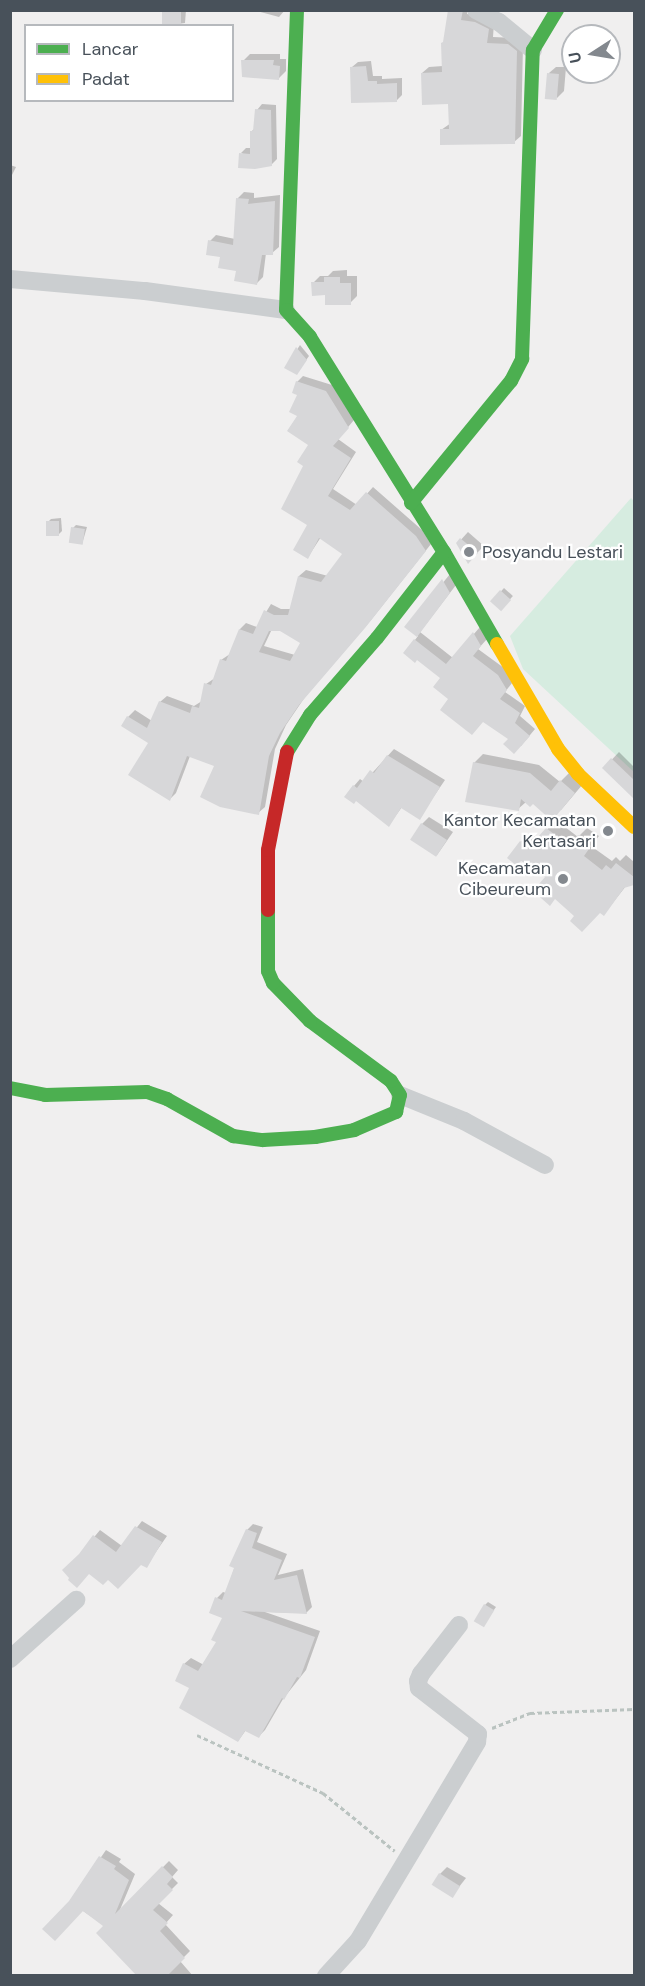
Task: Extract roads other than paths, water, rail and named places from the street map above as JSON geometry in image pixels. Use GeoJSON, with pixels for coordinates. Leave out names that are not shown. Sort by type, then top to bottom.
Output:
{"type":"FeatureCollection","features":[{"type":"Feature","properties":{"kind":"street"},"geometry":{"type":"LineString","coordinates":[[286,310],[297,10]]}},
{"type":"Feature","properties":{"kind":"street"},"geometry":{"type":"LineString","coordinates":[[476,10],[499,22],[534,50]]}},
{"type":"Feature","properties":{"kind":"street"},"geometry":{"type":"LineString","coordinates":[[411,503],[511,381],[522,359],[534,50],[557,10]]}},
{"type":"Feature","properties":{"kind":"street"},"geometry":{"type":"LineString","coordinates":[[10,279],[145,291],[286,310],[310,338],[411,503],[444,552],[558,749],[578,774],[634,827]]}},
{"type":"Feature","properties":{"kind":"street"},"geometry":{"type":"LineString","coordinates":[[444,552],[388,624],[310,715],[292,741],[284,759],[268,850],[268,971],[273,982],[306,1017],[391,1081],[400,1095],[464,1121],[545,1165]]}},
{"type":"Feature","properties":{"kind":"street"},"geometry":{"type":"LineString","coordinates":[[10,1088],[45,1095],[147,1092],[167,1100],[233,1136],[263,1140],[315,1137],[370,1125],[396,1112],[400,1095]]}},
{"type":"Feature","properties":{"kind":"street"},"geometry":{"type":"LineString","coordinates":[[10,1659],[76,1600]]}},
{"type":"Feature","properties":{"kind":"street"},"geometry":{"type":"LineString","coordinates":[[326,1976],[358,1941],[474,1749],[478,1734],[418,1688],[421,1674],[459,1625]]}},
{"type":"Feature","properties":{"kind":"place","name":"Posyandu Lestari"},"geometry":{"type":"Point","coordinates":[469,552]}},
{"type":"Feature","properties":{"kind":"place","name":"Kantor Kecamatan Kertasari"},"geometry":{"type":"Point","coordinates":[608,831]}},
{"type":"Feature","properties":{"kind":"place","name":"Kecamatan Cibeureum"},"geometry":{"type":"Point","coordinates":[563,879]}}]}
